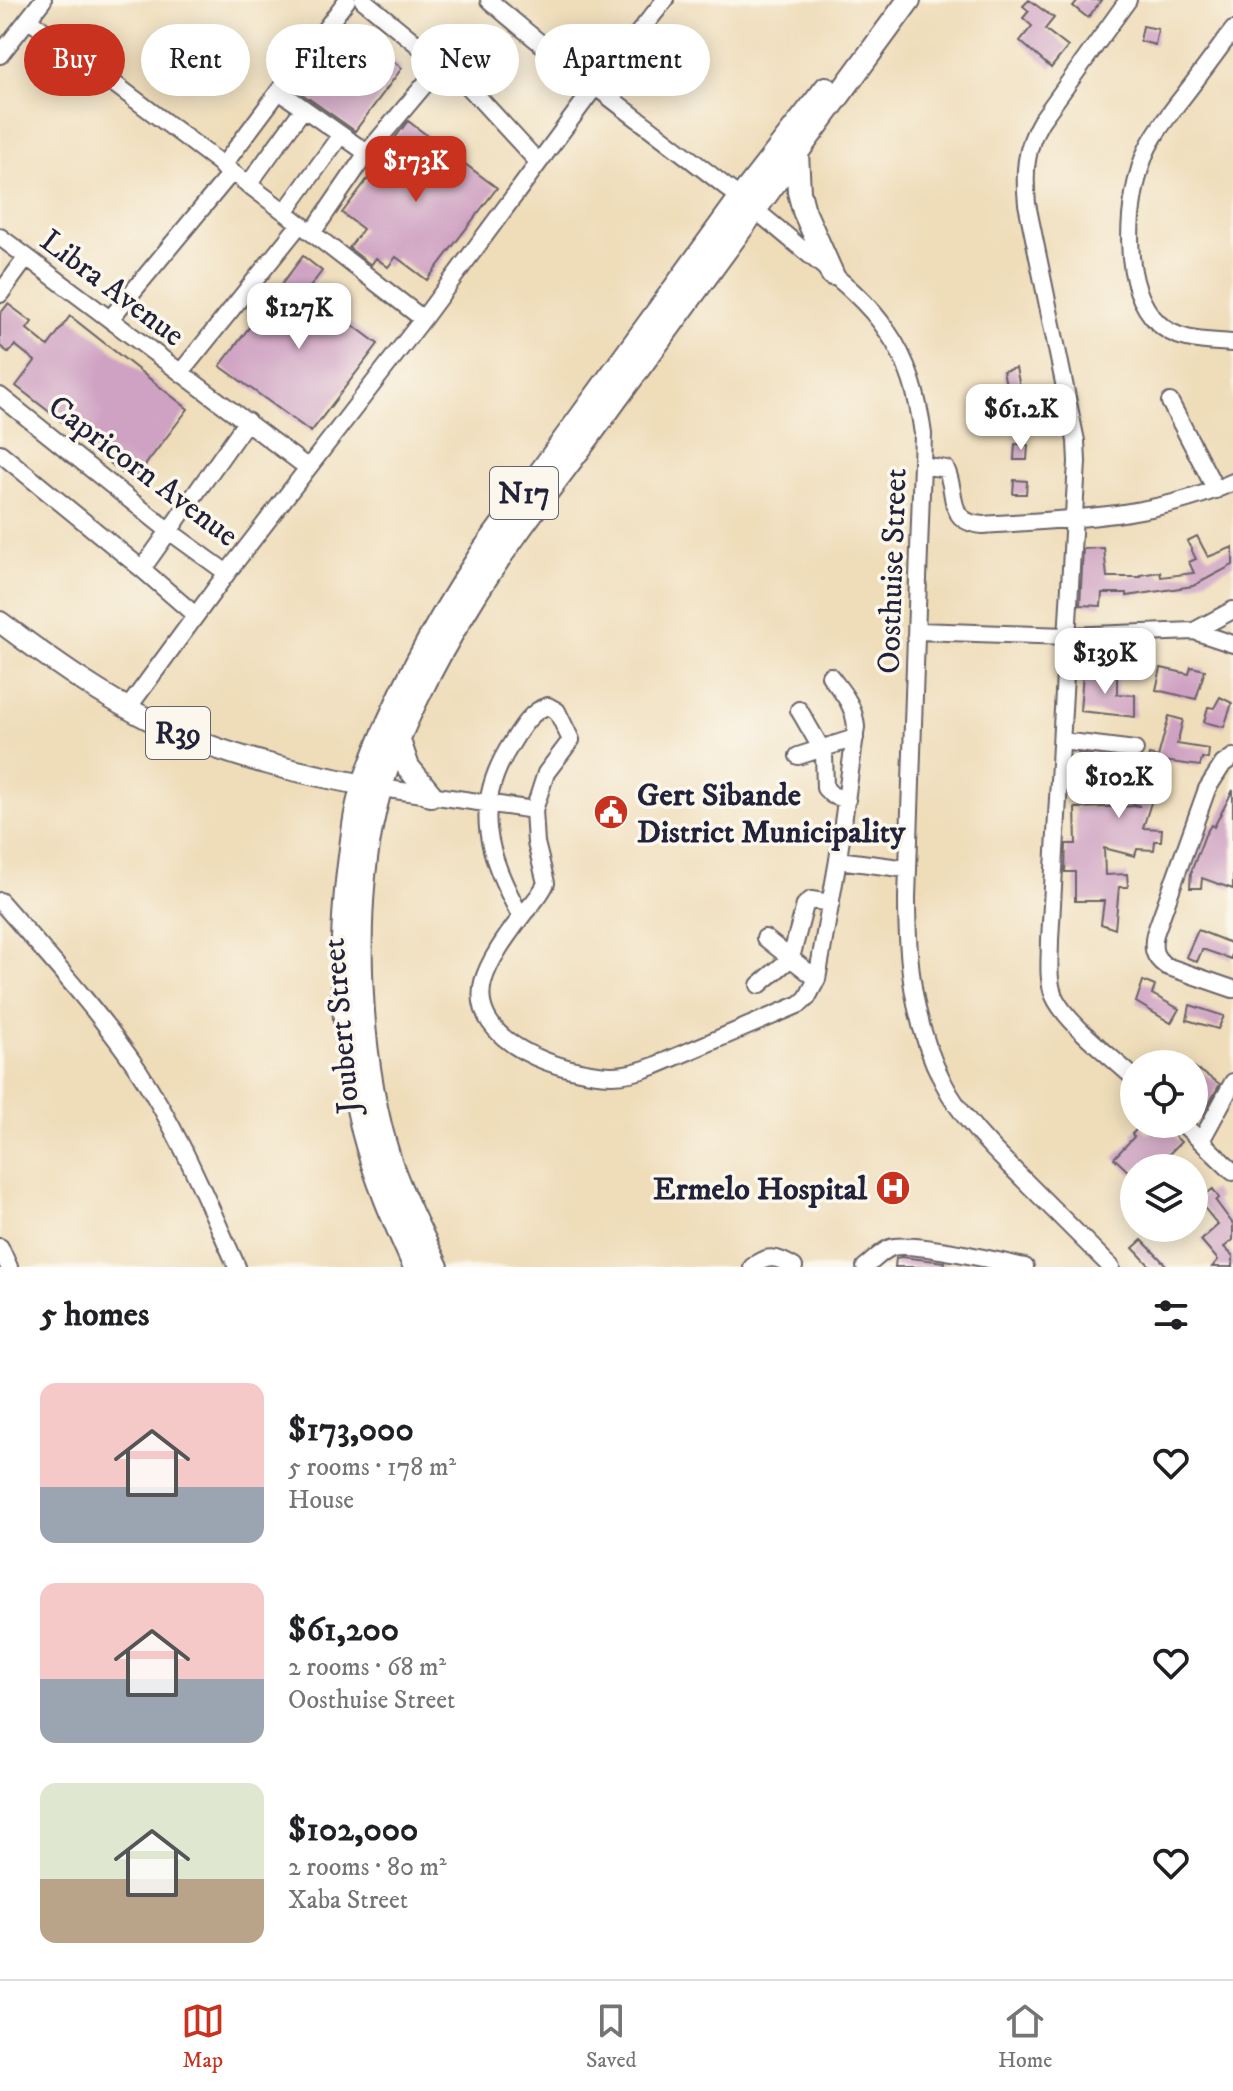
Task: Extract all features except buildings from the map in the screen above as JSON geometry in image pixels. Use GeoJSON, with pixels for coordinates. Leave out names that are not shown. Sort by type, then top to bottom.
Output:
{"type":"FeatureCollection","features":[{"type":"Feature","properties":{"kind":"highway","name":"N17"},"geometry":{"type":"LineString","coordinates":[[372,786],[478,591],[892,0]]}},
{"type":"Feature","properties":{"kind":"highway","name":"N17"},"geometry":{"type":"LineString","coordinates":[[372,786],[403,692],[461,583],[510,511],[748,203],[797,153],[909,0]]}},
{"type":"Feature","properties":{"kind":"highway"},"geometry":{"type":"LineString","coordinates":[[797,153],[799,192],[804,211],[832,274]]}},
{"type":"Feature","properties":{"kind":"highway"},"geometry":{"type":"LineString","coordinates":[[399,741],[408,767],[431,795]]}},
{"type":"Feature","properties":{"kind":"highway","name":"Joubert Street"},"geometry":{"type":"LineString","coordinates":[[372,786],[352,836],[343,937],[347,1043],[363,1133],[385,1199],[415,1267]]}},
{"type":"Feature","properties":{"kind":"highway","name":"Joubert Street"},"geometry":{"type":"LineString","coordinates":[[372,786],[362,913],[370,1065],[389,1159],[437,1267]]}},
{"type":"Feature","properties":{"kind":"main road","name":"R39"},"geometry":{"type":"LineString","coordinates":[[0,622],[88,685],[183,735],[245,757],[372,786]]}},
{"type":"Feature","properties":{"kind":"street"},"geometry":{"type":"LineString","coordinates":[[0,55],[43,0]]}},
{"type":"Feature","properties":{"kind":"street"},"geometry":{"type":"LineString","coordinates":[[329,24],[347,0]]}},
{"type":"Feature","properties":{"kind":"street"},"geometry":{"type":"LineString","coordinates":[[363,0],[411,39]]}},
{"type":"Feature","properties":{"kind":"street","name":"Oosthuise Street"},"geometry":{"type":"LineString","coordinates":[[489,0],[535,39]]}},
{"type":"Feature","properties":{"kind":"street","name":"Capricorn Avenue"},"geometry":{"type":"LineString","coordinates":[[646,24],[665,0]]}},
{"type":"Feature","properties":{"kind":"street"},"geometry":{"type":"LineString","coordinates":[[1120,1065],[1067,1015],[1054,996],[1051,984],[1050,940],[1077,462],[1076,441],[1027,204],[1025,171],[1030,143],[1041,121],[1128,0]]}},
{"type":"Feature","properties":{"kind":"street"},"geometry":{"type":"LineString","coordinates":[[28,19],[423,319]]}},
{"type":"Feature","properties":{"kind":"street"},"geometry":{"type":"LineString","coordinates":[[1233,30],[1156,133],[1145,153],[1134,191],[1130,232],[1140,294],[1157,323],[1183,337],[1233,343]]}},
{"type":"Feature","properties":{"kind":"street"},"geometry":{"type":"LineString","coordinates":[[110,319],[227,170],[276,96]]}},
{"type":"Feature","properties":{"kind":"street"},"geometry":{"type":"LineString","coordinates":[[286,96],[367,153]]}},
{"type":"Feature","properties":{"kind":"street"},"geometry":{"type":"LineString","coordinates":[[181,372],[415,96]]}},
{"type":"Feature","properties":{"kind":"street"},"geometry":{"type":"LineString","coordinates":[[477,96],[538,162]]}},
{"type":"Feature","properties":{"kind":"street","name":"Capricorn Avenue"},"geometry":{"type":"LineString","coordinates":[[0,396],[169,531],[227,573],[423,319],[588,96]]}},
{"type":"Feature","properties":{"kind":"street","name":"Oosthuise Street"},"geometry":{"type":"LineString","coordinates":[[605,96],[748,203],[832,274],[886,328],[907,366],[923,434],[908,869],[908,944],[918,1018],[943,1082],[956,1105],[999,1155],[1111,1267]]}},
{"type":"Feature","properties":{"kind":"street"},"geometry":{"type":"LineString","coordinates":[[248,185],[303,109]]}},
{"type":"Feature","properties":{"kind":"street"},"geometry":{"type":"LineString","coordinates":[[285,212],[340,136]]}},
{"type":"Feature","properties":{"kind":"street","name":"Libra Avenue"},"geometry":{"type":"LineString","coordinates":[[0,237],[308,468]]}},
{"type":"Feature","properties":{"kind":"street"},"geometry":{"type":"LineString","coordinates":[[0,294],[27,257]]}},
{"type":"Feature","properties":{"kind":"street"},"geometry":{"type":"LineString","coordinates":[[1170,402],[1216,490]]}},
{"type":"Feature","properties":{"kind":"street"},"geometry":{"type":"LineString","coordinates":[[142,569],[247,421]]}},
{"type":"Feature","properties":{"kind":"street"},"geometry":{"type":"LineString","coordinates":[[0,453],[195,615]]}},
{"type":"Feature","properties":{"kind":"street"},"geometry":{"type":"LineString","coordinates":[[922,465],[940,466],[948,471],[957,511],[968,523],[983,525],[1135,510],[1216,490],[1233,482]]}},
{"type":"Feature","properties":{"kind":"street"},"geometry":{"type":"LineString","coordinates":[[128,708],[227,573]]}},
{"type":"Feature","properties":{"kind":"street"},"geometry":{"type":"LineString","coordinates":[[1194,631],[1233,610]]}},
{"type":"Feature","properties":{"kind":"street"},"geometry":{"type":"LineString","coordinates":[[918,631],[1067,636],[1194,631],[1233,644]]}},
{"type":"Feature","properties":{"kind":"street"},"geometry":{"type":"LineString","coordinates":[[521,917],[498,873],[491,850],[488,803],[494,775],[510,745],[533,714],[548,706],[557,711],[571,740],[546,773],[534,810],[536,843],[546,883],[486,973],[481,996],[485,1017],[490,1025],[509,1042],[554,1062],[590,1072],[621,1074],[654,1066],[789,1010],[807,998],[817,979],[855,738],[853,709],[830,676]]}},
{"type":"Feature","properties":{"kind":"street"},"geometry":{"type":"LineString","coordinates":[[799,710],[822,748],[825,788],[832,795],[847,800]]}},
{"type":"Feature","properties":{"kind":"street"},"geometry":{"type":"LineString","coordinates":[[798,756],[855,738]]}},
{"type":"Feature","properties":{"kind":"street"},"geometry":{"type":"LineString","coordinates":[[1062,741],[1135,750]]}},
{"type":"Feature","properties":{"kind":"street"},"geometry":{"type":"LineString","coordinates":[[1233,757],[1223,764],[1207,789],[1155,934],[1153,949],[1159,961],[1166,966],[1233,989]]}},
{"type":"Feature","properties":{"kind":"street"},"geometry":{"type":"LineString","coordinates":[[372,786],[534,810]]}},
{"type":"Feature","properties":{"kind":"street"},"geometry":{"type":"LineString","coordinates":[[838,860],[908,869]]}},
{"type":"Feature","properties":{"kind":"street"},"geometry":{"type":"LineString","coordinates":[[759,985],[791,958],[805,905],[814,900],[831,903]]}},
{"type":"Feature","properties":{"kind":"street"},"geometry":{"type":"LineString","coordinates":[[0,901],[94,1010],[140,1072],[175,1134],[237,1267]]}},
{"type":"Feature","properties":{"kind":"street"},"geometry":{"type":"LineString","coordinates":[[765,938],[817,979]]}},
{"type":"Feature","properties":{"kind":"street"},"geometry":{"type":"LineString","coordinates":[[1201,1141],[1233,1082]]}},
{"type":"Feature","properties":{"kind":"street"},"geometry":{"type":"LineString","coordinates":[[1198,1138],[1233,1172]]}},
{"type":"Feature","properties":{"kind":"street"},"geometry":{"type":"LineString","coordinates":[[865,1267],[883,1252],[900,1246],[965,1254],[1025,1267]]}},
{"type":"Feature","properties":{"kind":"street"},"geometry":{"type":"LineString","coordinates":[[0,1247],[9,1267]]}},
{"type":"Feature","properties":{"kind":"street"},"geometry":{"type":"LineString","coordinates":[[752,1267],[768,1257],[781,1259],[794,1267]]}},
{"type":"Feature","properties":{"kind":"place","name":"Gert Sibande District Municipality"},"geometry":{"type":"Point","coordinates":[611,812]}},
{"type":"Feature","properties":{"kind":"place","name":"Ermelo Hospital"},"geometry":{"type":"Point","coordinates":[893,1188]}}]}
